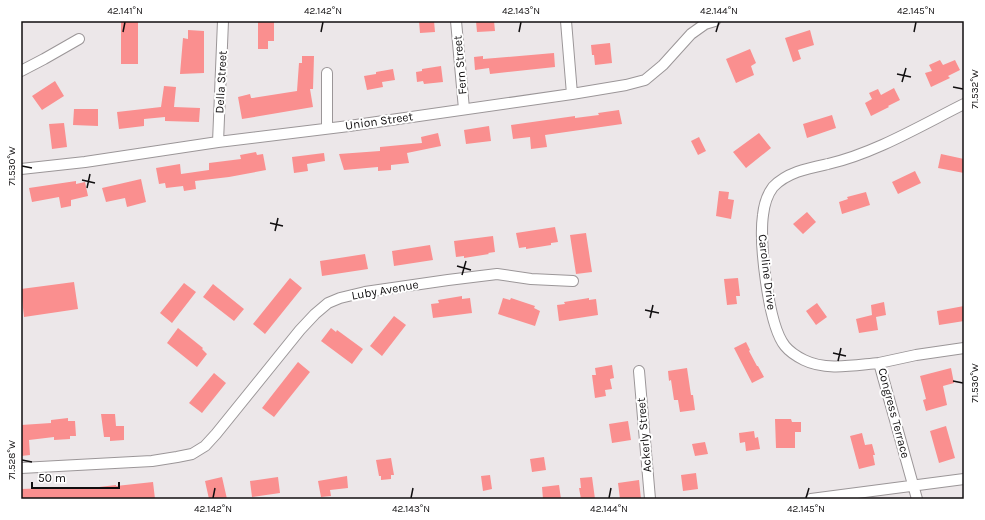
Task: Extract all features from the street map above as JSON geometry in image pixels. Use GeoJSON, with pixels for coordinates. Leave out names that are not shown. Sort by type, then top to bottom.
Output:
{"type":"FeatureCollection","features":[{"type":"Feature","properties":{"kind":"street","name":"Della Street"},"geometry":{"type":"LineString","coordinates":[[218,142],[223,21]]}},
{"type":"Feature","properties":{"kind":"street","name":"Fern Street"},"geometry":{"type":"LineString","coordinates":[[456,21],[464,108]]}},
{"type":"Feature","properties":{"kind":"street"},"geometry":{"type":"LineString","coordinates":[[566,21],[572,94]]}},
{"type":"Feature","properties":{"kind":"street","name":"Union Street"},"geometry":{"type":"LineString","coordinates":[[21,169],[85,162],[218,142],[572,94],[626,85],[645,80],[663,64],[691,34],[705,24],[715,21]]}},
{"type":"Feature","properties":{"kind":"street"},"geometry":{"type":"LineString","coordinates":[[21,71],[79,39]]}},
{"type":"Feature","properties":{"kind":"street"},"geometry":{"type":"LineString","coordinates":[[327,73],[327,128]]}},
{"type":"Feature","properties":{"kind":"street","name":"Caroline Drive"},"geometry":{"type":"LineString","coordinates":[[879,363],[832,366],[816,364],[803,360],[785,346],[774,323],[764,270],[762,232],[763,215],[767,198],[774,187],[785,177],[864,153],[964,104]]}},
{"type":"Feature","properties":{"kind":"street","name":"Luby Avenue"},"geometry":{"type":"LineString","coordinates":[[21,468],[152,461],[193,453],[205,446],[216,434],[300,330],[315,314],[328,303],[340,298],[365,292],[497,274],[531,279],[573,281]]}},
{"type":"Feature","properties":{"kind":"street","name":"Congress Terrace"},"geometry":{"type":"LineString","coordinates":[[917,499],[879,363],[916,355],[964,348]]}},
{"type":"Feature","properties":{"kind":"street","name":"Ackerly Street"},"geometry":{"type":"LineString","coordinates":[[638,371],[650,499]]}},
{"type":"Feature","properties":{"kind":"street"},"geometry":{"type":"LineString","coordinates":[[811,499],[964,479]]}},
{"type":"Feature","properties":{"kind":"building"},"geometry":{"type":"Polygon","coordinates":[[[121,21],[138,21],[138,64],[121,64],[121,21]]]}},
{"type":"Feature","properties":{"kind":"building"},"geometry":{"type":"Polygon","coordinates":[[[258,21],[274,21],[274,41],[268,41],[268,49],[258,49],[258,21]]]}},
{"type":"Feature","properties":{"kind":"building"},"geometry":{"type":"Polygon","coordinates":[[[419,21],[434,21],[435,32],[420,33],[419,21]]]}},
{"type":"Feature","properties":{"kind":"building"},"geometry":{"type":"Polygon","coordinates":[[[476,21],[494,21],[495,31],[477,32],[476,21]]]}},
{"type":"Feature","properties":{"kind":"building"},"geometry":{"type":"Polygon","coordinates":[[[188,30],[204,31],[204,73],[180,74],[183,38],[188,39],[188,30]]]}},
{"type":"Feature","properties":{"kind":"building"},"geometry":{"type":"Polygon","coordinates":[[[810,30],[814,45],[798,50],[801,59],[793,62],[785,38],[810,30]]]}},
{"type":"Feature","properties":{"kind":"building"},"geometry":{"type":"Polygon","coordinates":[[[610,43],[612,63],[595,65],[591,45],[610,43]]]}},
{"type":"Feature","properties":{"kind":"building"},"geometry":{"type":"Polygon","coordinates":[[[750,49],[756,63],[751,66],[754,75],[736,83],[726,59],[750,49]]]}},
{"type":"Feature","properties":{"kind":"building"},"geometry":{"type":"Polygon","coordinates":[[[554,53],[555,67],[490,74],[489,68],[475,70],[474,57],[483,56],[483,59],[554,53]]]}},
{"type":"Feature","properties":{"kind":"building"},"geometry":{"type":"Polygon","coordinates":[[[302,56],[314,56],[313,89],[310,89],[313,107],[242,119],[238,97],[250,94],[251,98],[253,98],[297,91],[299,63],[302,63],[302,56]]]}},
{"type":"Feature","properties":{"kind":"building"},"geometry":{"type":"Polygon","coordinates":[[[940,60],[943,65],[955,60],[960,70],[948,76],[950,78],[931,87],[925,73],[932,71],[929,65],[940,60]]]}},
{"type":"Feature","properties":{"kind":"building"},"geometry":{"type":"Polygon","coordinates":[[[441,66],[443,82],[424,84],[423,81],[417,82],[416,72],[422,71],[422,69],[441,66]]]}},
{"type":"Feature","properties":{"kind":"building"},"geometry":{"type":"Polygon","coordinates":[[[393,69],[395,80],[382,82],[383,87],[367,90],[364,76],[393,69]]]}},
{"type":"Feature","properties":{"kind":"building"},"geometry":{"type":"Polygon","coordinates":[[[55,81],[64,96],[42,110],[32,96],[55,81]]]}},
{"type":"Feature","properties":{"kind":"building"},"geometry":{"type":"Polygon","coordinates":[[[164,86],[176,87],[174,107],[200,108],[199,122],[165,121],[165,117],[144,119],[144,126],[119,129],[117,112],[161,107],[164,86]]]}},
{"type":"Feature","properties":{"kind":"building"},"geometry":{"type":"Polygon","coordinates":[[[894,88],[900,100],[871,116],[865,103],[872,99],[869,93],[878,89],[881,95],[894,88]]]}},
{"type":"Feature","properties":{"kind":"building"},"geometry":{"type":"Polygon","coordinates":[[[74,109],[98,109],[98,126],[73,125],[74,109]]]}},
{"type":"Feature","properties":{"kind":"building"},"geometry":{"type":"Polygon","coordinates":[[[619,110],[622,124],[545,135],[547,147],[531,149],[530,137],[513,139],[511,125],[575,116],[575,118],[599,115],[598,113],[619,110]]]}},
{"type":"Feature","properties":{"kind":"building"},"geometry":{"type":"Polygon","coordinates":[[[832,115],[836,128],[807,138],[803,124],[832,115]]]}},
{"type":"Feature","properties":{"kind":"building"},"geometry":{"type":"Polygon","coordinates":[[[64,123],[67,147],[52,149],[49,124],[64,123]]]}},
{"type":"Feature","properties":{"kind":"building"},"geometry":{"type":"Polygon","coordinates":[[[489,126],[491,141],[466,144],[464,130],[489,126]]]}},
{"type":"Feature","properties":{"kind":"building"},"geometry":{"type":"Polygon","coordinates":[[[438,133],[441,146],[407,153],[409,163],[391,165],[391,170],[378,171],[378,167],[344,170],[339,154],[380,151],[380,147],[422,143],[421,137],[438,133]]]}},
{"type":"Feature","properties":{"kind":"building"},"geometry":{"type":"Polygon","coordinates":[[[759,133],[771,148],[746,168],[733,152],[759,133]]]}},
{"type":"Feature","properties":{"kind":"building"},"geometry":{"type":"Polygon","coordinates":[[[699,137],[706,151],[698,155],[691,141],[699,137]]]}},
{"type":"Feature","properties":{"kind":"building"},"geometry":{"type":"Polygon","coordinates":[[[256,152],[257,155],[263,154],[266,170],[229,177],[195,181],[196,189],[184,191],[183,186],[166,188],[165,183],[159,184],[156,168],[180,164],[181,174],[209,170],[209,163],[241,159],[240,155],[256,152]]]}},
{"type":"Feature","properties":{"kind":"building"},"geometry":{"type":"Polygon","coordinates":[[[324,153],[325,161],[307,164],[308,171],[294,173],[292,157],[324,153]]]}},
{"type":"Feature","properties":{"kind":"building"},"geometry":{"type":"Polygon","coordinates":[[[941,154],[964,159],[964,173],[938,168],[941,154]]]}},
{"type":"Feature","properties":{"kind":"building"},"geometry":{"type":"Polygon","coordinates":[[[915,171],[921,183],[898,194],[892,182],[915,171]]]}},
{"type":"Feature","properties":{"kind":"building"},"geometry":{"type":"Polygon","coordinates":[[[141,179],[146,202],[127,207],[125,198],[106,202],[102,188],[141,179]]]}},
{"type":"Feature","properties":{"kind":"building"},"geometry":{"type":"Polygon","coordinates":[[[76,181],[76,184],[85,182],[88,196],[71,200],[71,206],[61,208],[59,197],[32,202],[29,188],[76,181]]]}},
{"type":"Feature","properties":{"kind":"building"},"geometry":{"type":"Polygon","coordinates":[[[719,191],[729,192],[728,199],[734,200],[731,219],[716,216],[719,191]]]}},
{"type":"Feature","properties":{"kind":"building"},"geometry":{"type":"Polygon","coordinates":[[[866,192],[870,205],[842,214],[839,202],[848,199],[847,197],[866,192]]]}},
{"type":"Feature","properties":{"kind":"building"},"geometry":{"type":"Polygon","coordinates":[[[807,212],[816,222],[803,234],[793,224],[807,212]]]}},
{"type":"Feature","properties":{"kind":"building"},"geometry":{"type":"Polygon","coordinates":[[[555,227],[558,242],[551,243],[551,245],[526,249],[526,247],[519,248],[516,233],[555,227]]]}},
{"type":"Feature","properties":{"kind":"building"},"geometry":{"type":"Polygon","coordinates":[[[586,233],[592,272],[576,274],[570,235],[586,233]]]}},
{"type":"Feature","properties":{"kind":"building"},"geometry":{"type":"Polygon","coordinates":[[[493,236],[495,252],[464,258],[464,256],[456,257],[454,241],[493,236]]]}},
{"type":"Feature","properties":{"kind":"building"},"geometry":{"type":"Polygon","coordinates":[[[430,245],[433,260],[394,266],[392,251],[430,245]]]}},
{"type":"Feature","properties":{"kind":"building"},"geometry":{"type":"Polygon","coordinates":[[[365,254],[368,269],[322,276],[320,261],[365,254]]]}},
{"type":"Feature","properties":{"kind":"building"},"geometry":{"type":"Polygon","coordinates":[[[290,278],[302,288],[265,334],[253,324],[290,278]]]}},
{"type":"Feature","properties":{"kind":"building"},"geometry":{"type":"Polygon","coordinates":[[[738,278],[740,296],[736,296],[737,304],[727,305],[724,279],[738,278]]]}},
{"type":"Feature","properties":{"kind":"building"},"geometry":{"type":"Polygon","coordinates":[[[74,282],[78,309],[24,317],[21,289],[74,282]]]}},
{"type":"Feature","properties":{"kind":"building"},"geometry":{"type":"Polygon","coordinates":[[[184,283],[196,292],[172,323],[160,313],[184,283]]]}},
{"type":"Feature","properties":{"kind":"building"},"geometry":{"type":"Polygon","coordinates":[[[213,284],[244,309],[234,321],[203,297],[213,284]]]}},
{"type":"Feature","properties":{"kind":"building"},"geometry":{"type":"Polygon","coordinates":[[[462,296],[462,299],[470,298],[472,313],[433,318],[431,304],[439,303],[438,300],[462,296]]]}},
{"type":"Feature","properties":{"kind":"building"},"geometry":{"type":"Polygon","coordinates":[[[503,298],[510,300],[511,298],[535,306],[534,308],[540,311],[535,326],[498,314],[503,298]]]}},
{"type":"Feature","properties":{"kind":"building"},"geometry":{"type":"Polygon","coordinates":[[[589,298],[589,300],[596,299],[598,315],[559,321],[557,305],[565,304],[564,302],[589,298]]]}},
{"type":"Feature","properties":{"kind":"building"},"geometry":{"type":"Polygon","coordinates":[[[884,302],[886,315],[876,317],[878,330],[859,333],[856,319],[872,315],[871,305],[884,302]]]}},
{"type":"Feature","properties":{"kind":"building"},"geometry":{"type":"Polygon","coordinates":[[[817,303],[827,317],[816,325],[806,311],[817,303]]]}},
{"type":"Feature","properties":{"kind":"building"},"geometry":{"type":"Polygon","coordinates":[[[964,306],[964,321],[939,325],[937,311],[964,306]]]}},
{"type":"Feature","properties":{"kind":"building"},"geometry":{"type":"Polygon","coordinates":[[[394,316],[406,325],[382,356],[370,346],[394,316]]]}},
{"type":"Feature","properties":{"kind":"building"},"geometry":{"type":"Polygon","coordinates":[[[178,328],[203,348],[202,349],[207,354],[197,367],[167,343],[178,328]]]}},
{"type":"Feature","properties":{"kind":"building"},"geometry":{"type":"Polygon","coordinates":[[[331,328],[336,332],[337,330],[363,349],[352,364],[321,341],[331,328]]]}},
{"type":"Feature","properties":{"kind":"building"},"geometry":{"type":"Polygon","coordinates":[[[746,342],[750,350],[749,351],[764,377],[752,383],[734,348],[746,342]]]}},
{"type":"Feature","properties":{"kind":"building"},"geometry":{"type":"Polygon","coordinates":[[[298,362],[310,372],[274,417],[262,408],[298,362]]]}},
{"type":"Feature","properties":{"kind":"building"},"geometry":{"type":"Polygon","coordinates":[[[612,365],[614,378],[610,379],[612,389],[605,390],[606,396],[595,398],[592,375],[596,375],[595,368],[612,365]]]}},
{"type":"Feature","properties":{"kind":"building"},"geometry":{"type":"Polygon","coordinates":[[[687,368],[695,410],[680,412],[678,400],[674,400],[668,371],[687,368]]]}},
{"type":"Feature","properties":{"kind":"building"},"geometry":{"type":"Polygon","coordinates":[[[951,368],[954,383],[943,386],[947,405],[926,411],[923,400],[926,399],[920,376],[951,368]]]}},
{"type":"Feature","properties":{"kind":"building"},"geometry":{"type":"Polygon","coordinates":[[[214,373],[226,383],[202,413],[189,403],[214,373]]]}},
{"type":"Feature","properties":{"kind":"building"},"geometry":{"type":"Polygon","coordinates":[[[101,414],[115,414],[116,426],[124,426],[124,440],[110,441],[110,437],[104,437],[101,414]]]}},
{"type":"Feature","properties":{"kind":"building"},"geometry":{"type":"Polygon","coordinates":[[[68,418],[68,421],[75,421],[76,436],[70,436],[70,439],[54,440],[54,437],[29,440],[30,455],[21,456],[21,425],[51,423],[51,420],[68,418]]]}},
{"type":"Feature","properties":{"kind":"building"},"geometry":{"type":"Polygon","coordinates":[[[775,419],[791,419],[792,422],[801,422],[801,432],[795,432],[795,448],[776,448],[775,419]]]}},
{"type":"Feature","properties":{"kind":"building"},"geometry":{"type":"Polygon","coordinates":[[[628,421],[631,440],[612,443],[609,424],[628,421]]]}},
{"type":"Feature","properties":{"kind":"building"},"geometry":{"type":"Polygon","coordinates":[[[946,426],[955,458],[939,463],[930,431],[946,426]]]}},
{"type":"Feature","properties":{"kind":"building"},"geometry":{"type":"Polygon","coordinates":[[[754,431],[755,438],[758,437],[760,449],[746,451],[745,442],[740,443],[739,433],[754,431]]]}},
{"type":"Feature","properties":{"kind":"building"},"geometry":{"type":"Polygon","coordinates":[[[862,433],[865,445],[872,444],[875,455],[873,455],[875,465],[859,469],[850,436],[862,433]]]}},
{"type":"Feature","properties":{"kind":"building"},"geometry":{"type":"Polygon","coordinates":[[[705,442],[708,454],[695,456],[692,444],[705,442]]]}},
{"type":"Feature","properties":{"kind":"building"},"geometry":{"type":"Polygon","coordinates":[[[544,457],[546,470],[532,472],[530,459],[544,457]]]}},
{"type":"Feature","properties":{"kind":"building"},"geometry":{"type":"Polygon","coordinates":[[[391,458],[394,475],[391,475],[391,479],[381,480],[376,460],[391,458]]]}},
{"type":"Feature","properties":{"kind":"building"},"geometry":{"type":"Polygon","coordinates":[[[696,473],[698,489],[683,491],[681,475],[696,473]]]}},
{"type":"Feature","properties":{"kind":"building"},"geometry":{"type":"Polygon","coordinates":[[[490,475],[492,489],[483,491],[481,476],[490,475]]]}},
{"type":"Feature","properties":{"kind":"building"},"geometry":{"type":"Polygon","coordinates":[[[347,476],[348,488],[330,490],[331,496],[321,497],[318,481],[347,476]]]}},
{"type":"Feature","properties":{"kind":"building"},"geometry":{"type":"Polygon","coordinates":[[[222,477],[227,499],[209,499],[205,481],[222,477]]]}},
{"type":"Feature","properties":{"kind":"building"},"geometry":{"type":"Polygon","coordinates":[[[278,477],[280,493],[252,497],[250,481],[278,477]]]}},
{"type":"Feature","properties":{"kind":"building"},"geometry":{"type":"Polygon","coordinates":[[[592,477],[595,499],[581,499],[579,488],[581,488],[580,478],[592,477]]]}},
{"type":"Feature","properties":{"kind":"building"},"geometry":{"type":"Polygon","coordinates":[[[639,480],[641,499],[620,499],[618,483],[639,480]]]}},
{"type":"Feature","properties":{"kind":"building"},"geometry":{"type":"Polygon","coordinates":[[[153,482],[155,499],[21,499],[21,489],[82,487],[82,489],[153,482]]]}},
{"type":"Feature","properties":{"kind":"building"},"geometry":{"type":"Polygon","coordinates":[[[559,485],[561,499],[543,499],[542,487],[559,485]]]}}]}
